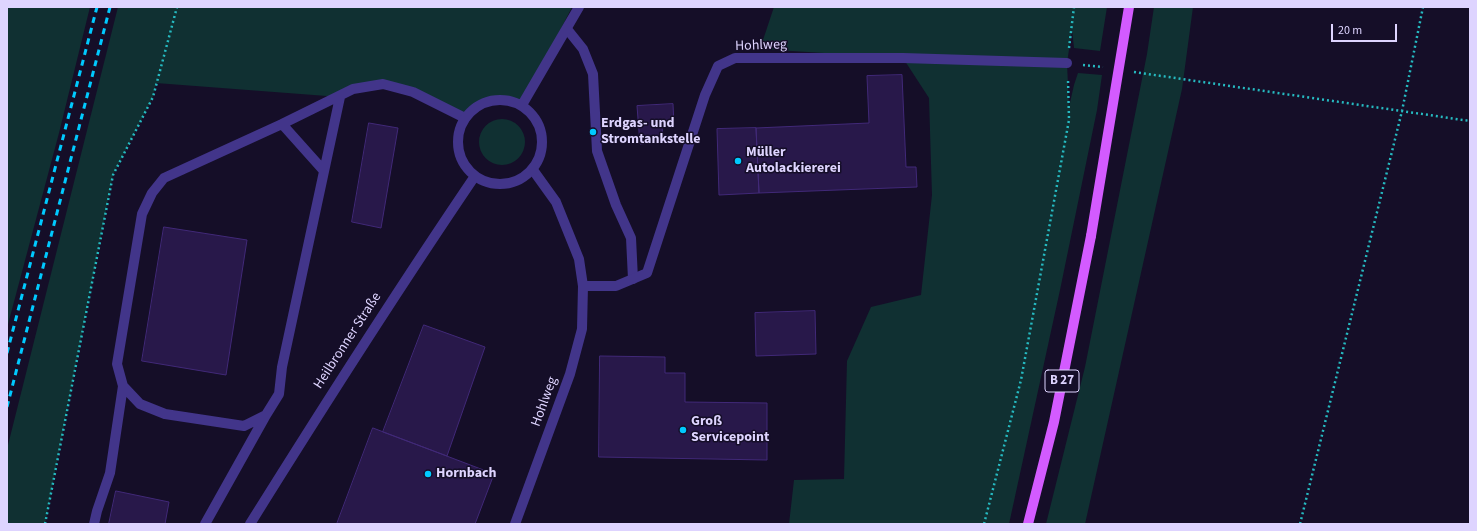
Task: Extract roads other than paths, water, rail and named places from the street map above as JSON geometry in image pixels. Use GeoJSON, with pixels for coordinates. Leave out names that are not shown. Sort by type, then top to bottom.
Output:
{"type":"FeatureCollection","features":[{"type":"Feature","properties":{"kind":"main road","name":"B 27"},"geometry":{"type":"LineString","coordinates":[[1028,524],[1054,422],[1091,236],[1129,7]]}},
{"type":"Feature","properties":{"kind":"street"},"geometry":{"type":"LineString","coordinates":[[522,105],[579,7]]}},
{"type":"Feature","properties":{"kind":"street"},"geometry":{"type":"LineString","coordinates":[[566,29],[583,49],[593,74],[597,151],[616,205],[631,238],[633,279]]}},
{"type":"Feature","properties":{"kind":"street","name":"Hohlweg"},"geometry":{"type":"LineString","coordinates":[[583,286],[616,286],[647,273],[705,95],[718,66],[735,58],[903,58],[1067,63]]}},
{"type":"Feature","properties":{"kind":"street"},"geometry":{"type":"LineString","coordinates":[[94,524],[110,473],[123,386],[117,364],[142,214],[152,193],[164,178],[353,90],[383,84],[414,92],[465,118]]}},
{"type":"Feature","properties":{"kind":"street"},"geometry":{"type":"LineString","coordinates":[[206,524],[266,414],[279,394],[282,368],[340,97]]}},
{"type":"Feature","properties":{"kind":"street"},"geometry":{"type":"LineString","coordinates":[[510,100],[522,105],[533,115],[542,135],[543,142],[540,157],[533,170],[523,178],[512,183],[499,185],[486,182],[475,176],[466,167],[460,155],[458,142],[459,130],[465,118],[474,108],[485,102],[510,100]]}},
{"type":"Feature","properties":{"kind":"street"},"geometry":{"type":"LineString","coordinates":[[282,124],[324,171]]}},
{"type":"Feature","properties":{"kind":"street","name":"Hohlweg"},"geometry":{"type":"LineString","coordinates":[[515,524],[570,374],[582,329],[583,286],[579,259],[556,202],[533,170]]}},
{"type":"Feature","properties":{"kind":"street","name":"Heilbronner Straße"},"geometry":{"type":"LineString","coordinates":[[250,524],[404,280],[475,176]]}},
{"type":"Feature","properties":{"kind":"street"},"geometry":{"type":"LineString","coordinates":[[123,386],[140,404],[165,414],[244,426],[266,414]]}},
{"type":"Feature","properties":{"kind":"railway"},"geometry":{"type":"LineString","coordinates":[[7,353],[97,7]]}},
{"type":"Feature","properties":{"kind":"railway"},"geometry":{"type":"LineString","coordinates":[[7,407],[110,7]]}},
{"type":"Feature","properties":{"kind":"place","name":"Erdgas- und Stromtankstelle"},"geometry":{"type":"Point","coordinates":[593,132]}},
{"type":"Feature","properties":{"kind":"place","name":"Müller Autolackiererei"},"geometry":{"type":"Point","coordinates":[738,161]}},
{"type":"Feature","properties":{"kind":"place","name":"Groß Servicepoint"},"geometry":{"type":"Point","coordinates":[683,430]}},
{"type":"Feature","properties":{"kind":"place","name":"Hornbach"},"geometry":{"type":"Point","coordinates":[428,474]}}]}
